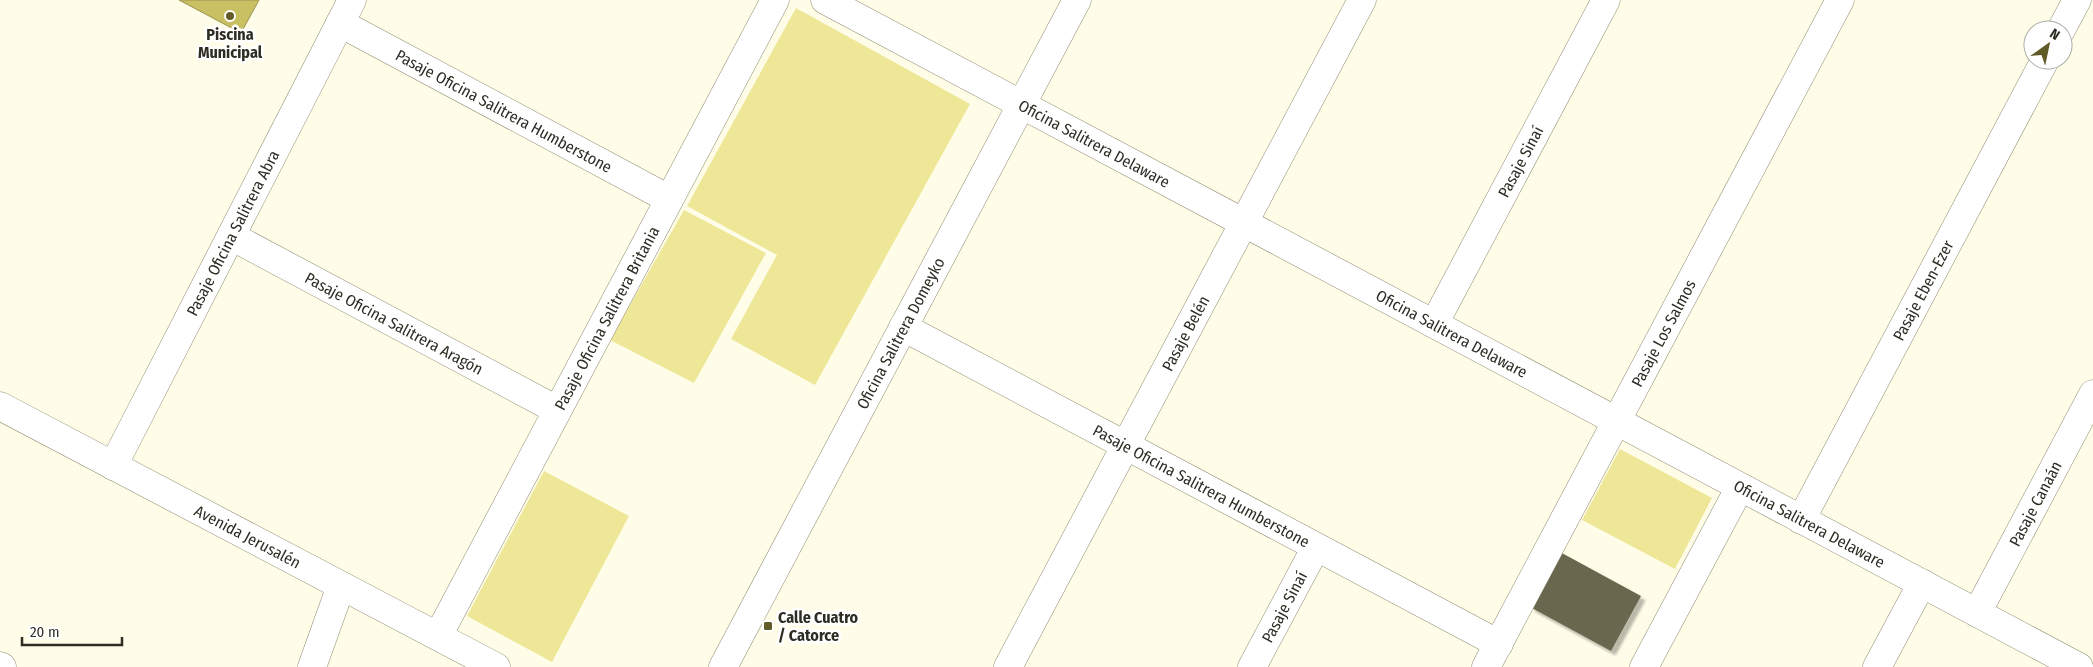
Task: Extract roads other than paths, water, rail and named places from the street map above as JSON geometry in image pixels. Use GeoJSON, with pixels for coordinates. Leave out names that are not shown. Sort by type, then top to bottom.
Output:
{"type":"FeatureCollection","features":[{"type":"Feature","properties":{"kind":"street","name":"Pasaje Oficina Salitrera Britania"},"geometry":{"type":"LineString","coordinates":[[438,636],[775,0]]}},
{"type":"Feature","properties":{"kind":"street","name":"Oficina Salitrera Delaware"},"geometry":{"type":"LineString","coordinates":[[825,0],[2079,667]]}},
{"type":"Feature","properties":{"kind":"street","name":"Oficina Salitrera Domeyko"},"geometry":{"type":"LineString","coordinates":[[723,667],[1077,0]]}},
{"type":"Feature","properties":{"kind":"street","name":"Pasaje Belén"},"geometry":{"type":"LineString","coordinates":[[1008,667],[1362,0]]}},
{"type":"Feature","properties":{"kind":"street","name":"Pasaje Sinaí"},"geometry":{"type":"LineString","coordinates":[[1434,324],[1606,0]]}},
{"type":"Feature","properties":{"kind":"street","name":"Pasaje Los Salmos"},"geometry":{"type":"LineString","coordinates":[[1492,655],[1840,0]]}},
{"type":"Feature","properties":{"kind":"street"},"geometry":{"type":"LineString","coordinates":[[2066,20],[2077,0]]}},
{"type":"Feature","properties":{"kind":"street","name":"Pasaje Oficina Salitrera Humberstone"},"geometry":{"type":"LineString","coordinates":[[346,12],[669,199]]}},
{"type":"Feature","properties":{"kind":"street","name":"Pasaje Oficina Salitrera Abra"},"geometry":{"type":"LineString","coordinates":[[113,466],[346,12]]}},
{"type":"Feature","properties":{"kind":"street","name":"Pasaje Eben-Ezer"},"geometry":{"type":"LineString","coordinates":[[1801,520],[2040,70]]}},
{"type":"Feature","properties":{"kind":"street","name":"Pasaje Oficina Salitrera Aragón"},"geometry":{"type":"LineString","coordinates":[[231,236],[558,410]]}},
{"type":"Feature","properties":{"kind":"street","name":"Pasaje Oficina Salitrera Humberstone"},"geometry":{"type":"LineString","coordinates":[[903,328],[1316,546],[1492,655]]}},
{"type":"Feature","properties":{"kind":"street","name":"Pasaje Canaán"},"geometry":{"type":"LineString","coordinates":[[1977,613],[2093,394]]}},
{"type":"Feature","properties":{"kind":"street","name":"Avenida Jerusalén"},"geometry":{"type":"LineString","coordinates":[[0,406],[496,667]]}},
{"type":"Feature","properties":{"kind":"street"},"geometry":{"type":"LineString","coordinates":[[1644,667],[1740,487]]}},
{"type":"Feature","properties":{"kind":"street","name":"Pasaje Sinaí"},"geometry":{"type":"LineString","coordinates":[[1252,667],[1316,546]]}},
{"type":"Feature","properties":{"kind":"street"},"geometry":{"type":"LineString","coordinates":[[1877,667],[1922,583]]}},
{"type":"Feature","properties":{"kind":"street"},"geometry":{"type":"LineString","coordinates":[[312,667],[340,586]]}},
{"type":"Feature","properties":{"kind":"place","name":"Piscina Municipal"},"geometry":{"type":"Point","coordinates":[230,16]}},
{"type":"Feature","properties":{"kind":"place","name":"Calle Cuatro / Catorce"},"geometry":{"type":"Point","coordinates":[768,626]}}]}
